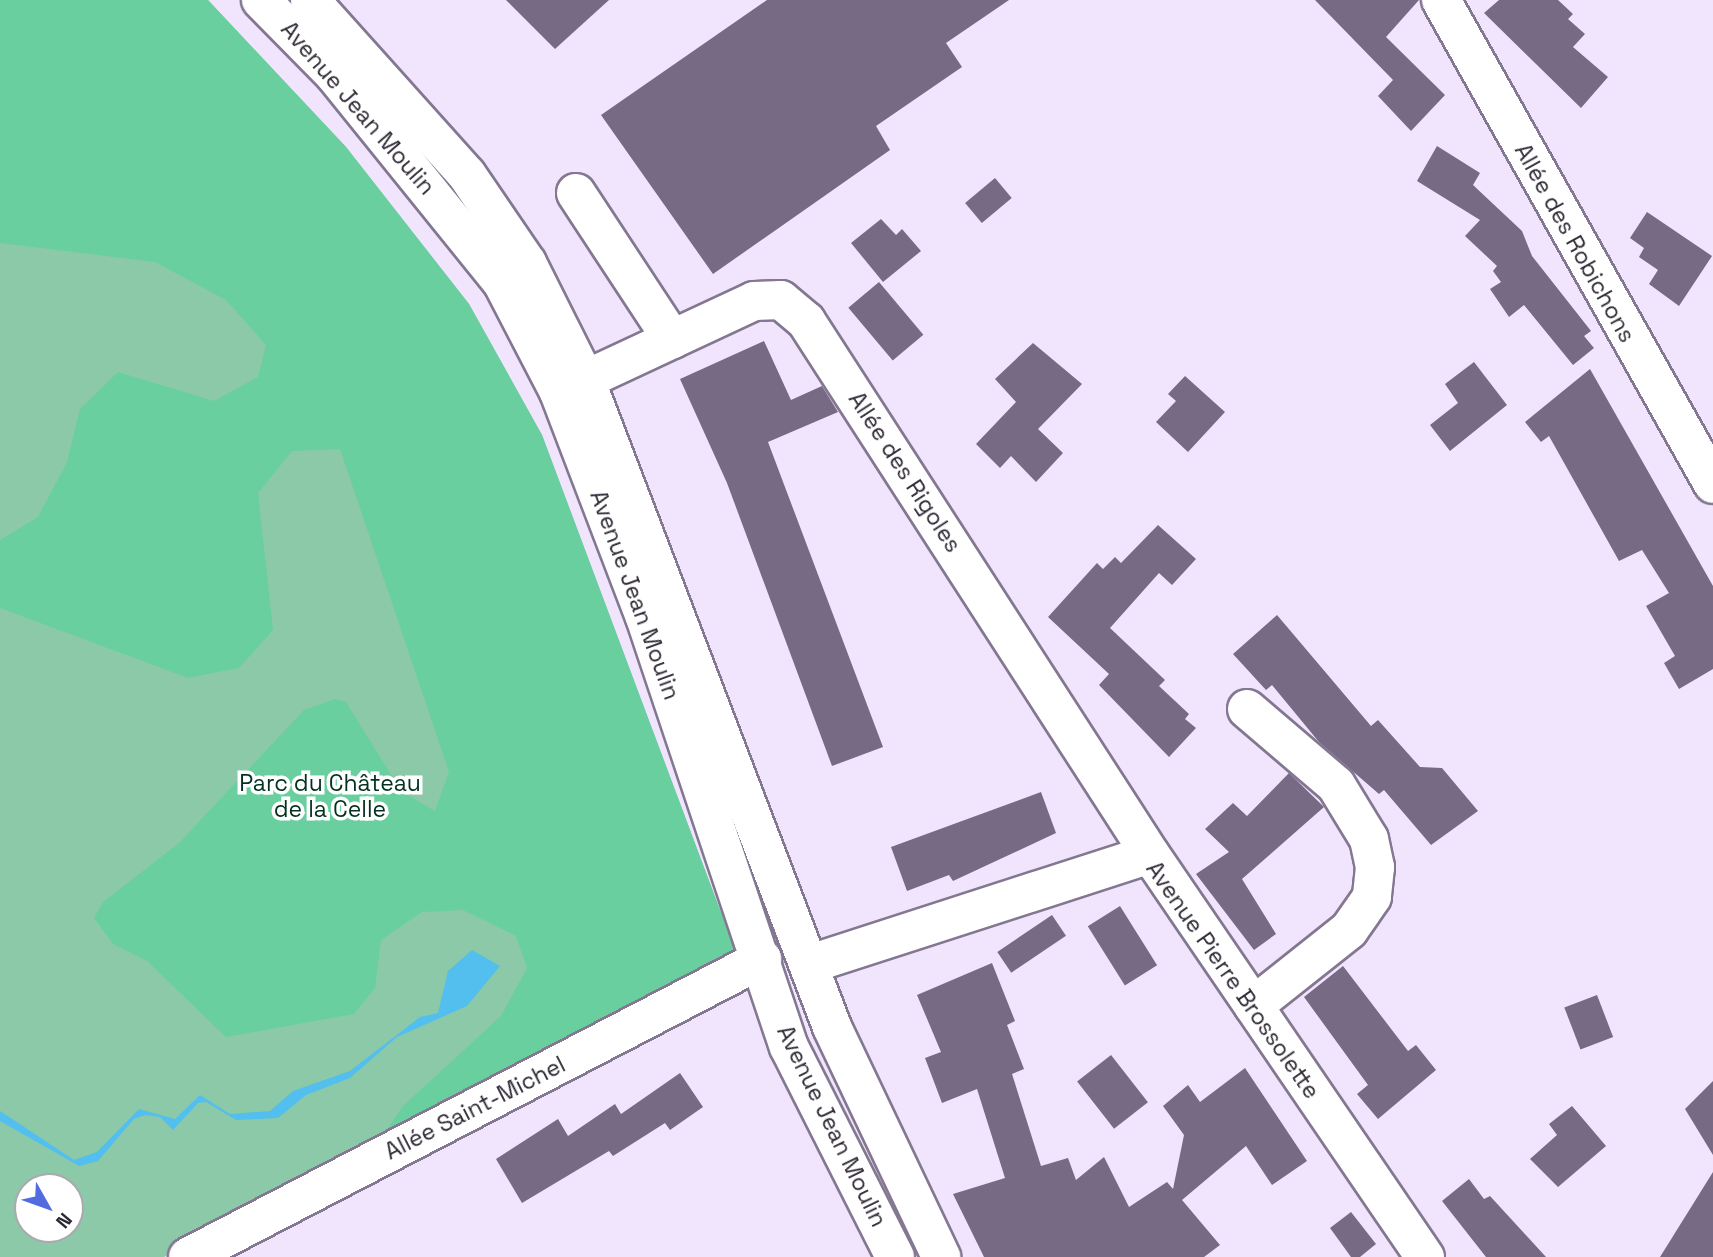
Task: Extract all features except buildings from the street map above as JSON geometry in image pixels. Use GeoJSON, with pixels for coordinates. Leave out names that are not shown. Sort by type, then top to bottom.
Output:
{"type":"FeatureCollection","features":[{"type":"Feature","properties":{"kind":"street","name":"Avenue Jean Moulin"},"geometry":{"type":"LineString","coordinates":[[261,0],[334,74],[502,282],[572,385],[645,617],[789,1046],[895,1257]]}},
{"type":"Feature","properties":{"kind":"street","name":"Avenue Jean Moulin"},"geometry":{"type":"LineString","coordinates":[[310,0],[467,175],[527,263],[572,385],[810,964],[832,1027],[941,1257]]}},
{"type":"Feature","properties":{"kind":"street","name":"Allée des Robichons"},"geometry":{"type":"LineString","coordinates":[[1441,0],[1713,484]]}},
{"type":"Feature","properties":{"kind":"street"},"geometry":{"type":"LineString","coordinates":[[576,193],[672,339]]}},
{"type":"Feature","properties":{"kind":"street","name":"Allée des Rigoles"},"geometry":{"type":"LineString","coordinates":[[572,385],[754,301],[781,300],[806,321],[1150,854]]}},
{"type":"Feature","properties":{"kind":"street"},"geometry":{"type":"LineString","coordinates":[[1247,709],[1336,785],[1369,839],[1375,867],[1372,897],[1349,930],[1253,1006]]}},
{"type":"Feature","properties":{"kind":"street","name":"Avenue Pierre Brossolette"},"geometry":{"type":"LineString","coordinates":[[810,964],[1150,854],[1425,1257]]}},
{"type":"Feature","properties":{"kind":"street","name":"Allée Saint-Michel"},"geometry":{"type":"LineString","coordinates":[[188,1257],[762,959]]}},
{"type":"Feature","properties":{"kind":"green space","name":"Parc du Château de la Celle"},"geometry":{"type":"Polygon","coordinates":[[[0,0],[208,0],[346,147],[469,304],[542,435],[735,950],[696,978],[164,1257],[0,1257],[0,0]]]}},
{"type":"Feature","properties":{"kind":"green space","name":"Parc du Château de la Celle"},"geometry":{"type":"Polygon","coordinates":[[[0,0],[208,0],[346,147],[469,304],[542,435],[735,950],[696,978],[375,1146],[403,1106],[501,1016],[527,968],[516,936],[463,910],[422,912],[381,940],[375,988],[354,1014],[226,1037],[147,961],[113,944],[94,918],[103,902],[179,843],[304,710],[335,699],[346,702],[401,791],[435,811],[449,772],[340,449],[292,451],[258,493],[273,630],[239,668],[188,678],[0,608],[0,540],[38,517],[67,462],[80,409],[118,372],[214,401],[258,377],[266,345],[226,300],[155,262],[0,243],[0,0]]]}},
{"type":"Feature","properties":{"kind":"water"},"geometry":{"type":"Polygon","coordinates":[[[472,950],[500,966],[467,1006],[397,1037],[350,1078],[306,1095],[278,1118],[236,1120],[206,1102],[198,1103],[173,1130],[160,1117],[145,1115],[134,1119],[98,1161],[79,1166],[0,1121],[0,1111],[74,1160],[97,1152],[139,1109],[175,1119],[200,1095],[230,1114],[270,1111],[293,1091],[350,1071],[420,1017],[438,1013],[448,971],[472,950]]]}}]}
